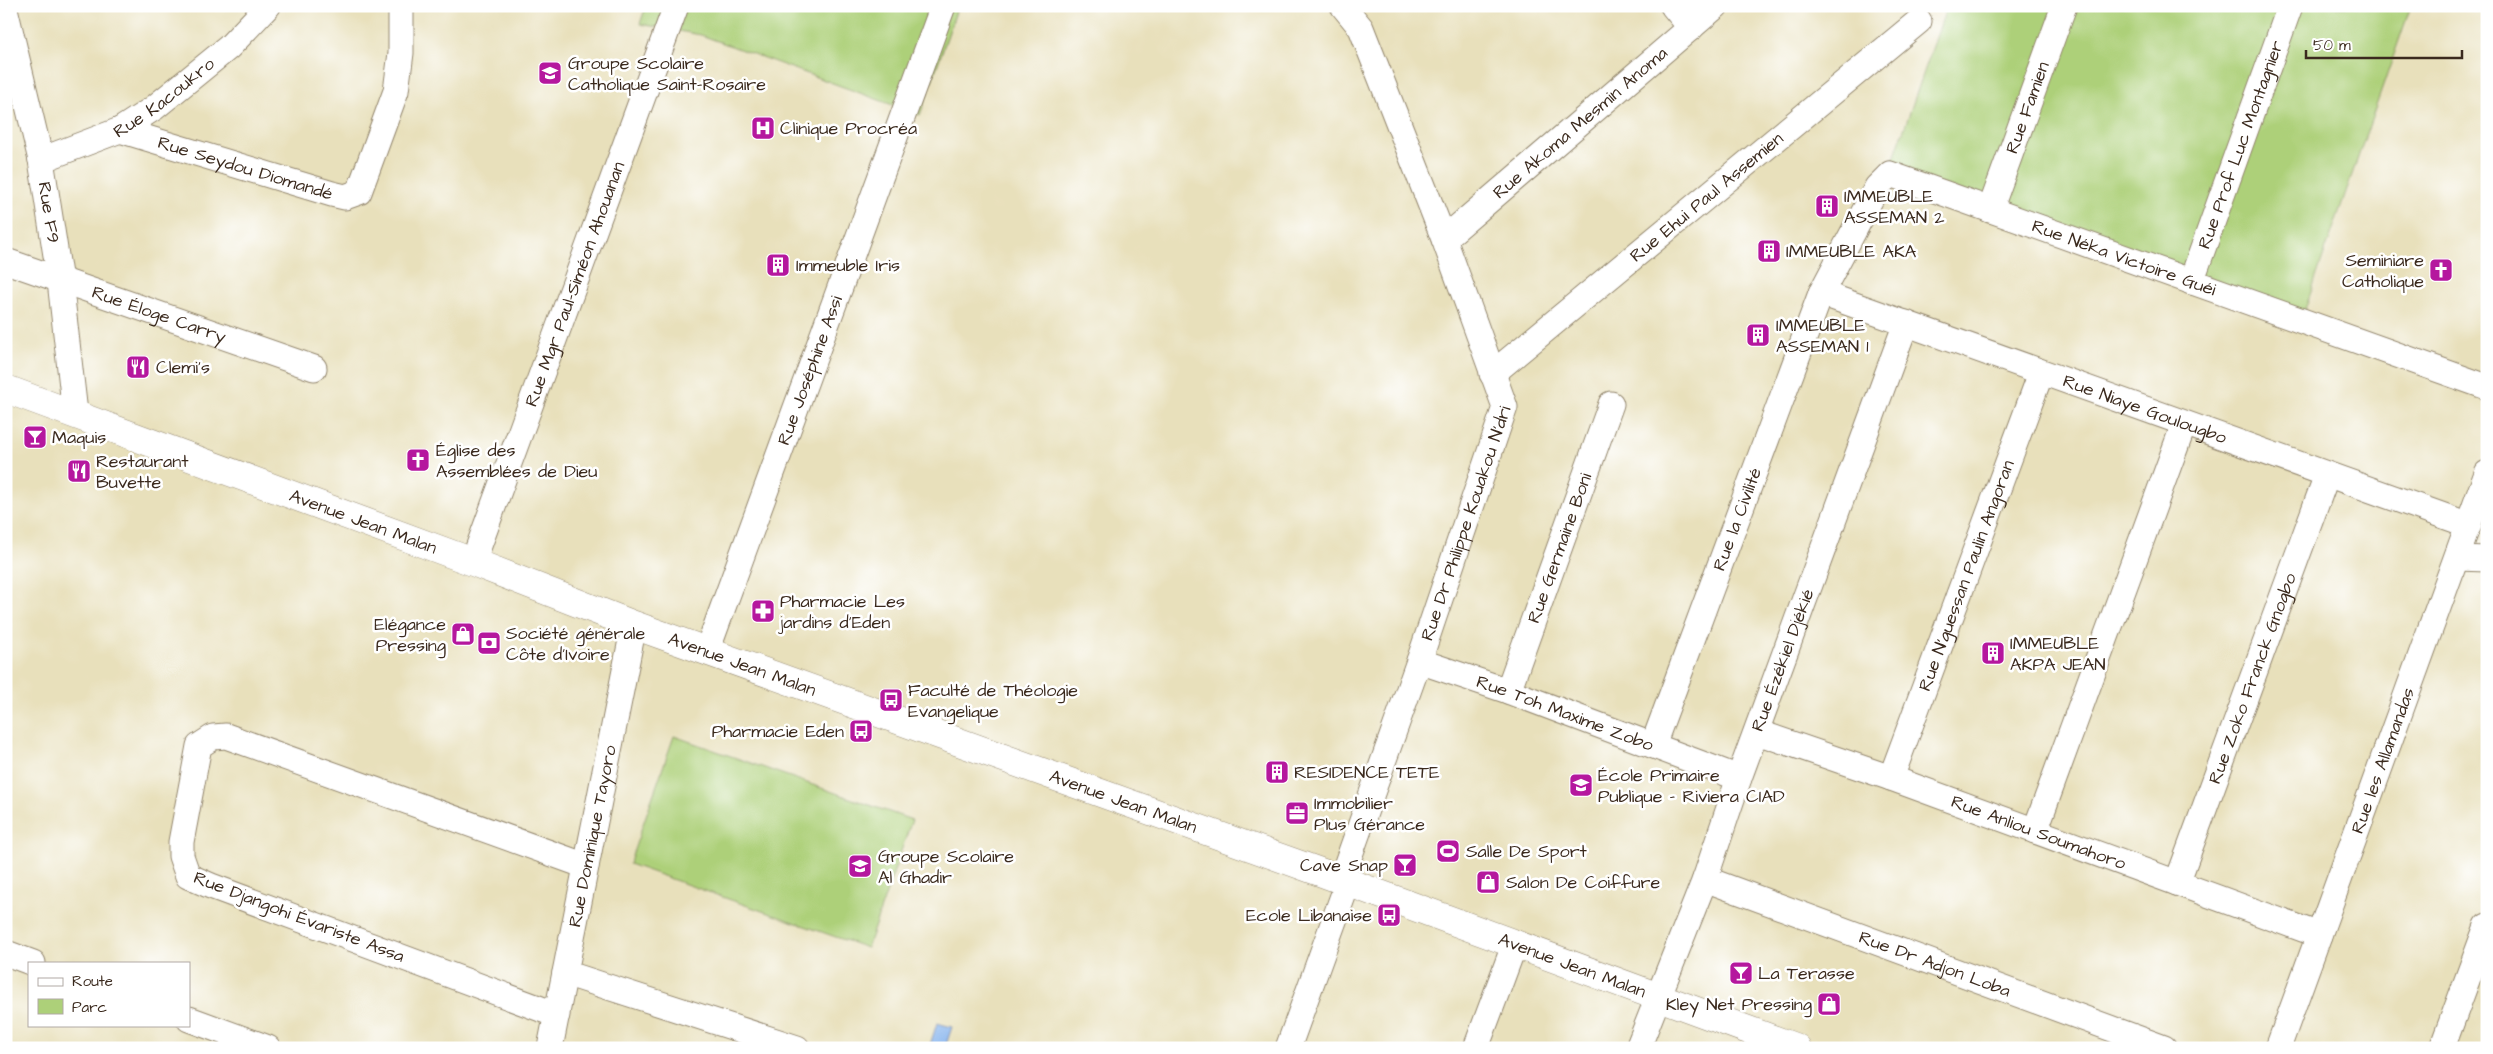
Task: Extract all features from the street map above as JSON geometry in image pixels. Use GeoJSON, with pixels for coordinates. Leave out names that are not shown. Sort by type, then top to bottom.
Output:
{"type":"FeatureCollection","features":[{"type":"Feature","properties":{"kind":"main road","name":"Avenue Jean Malan"},"geometry":{"type":"LineString","coordinates":[[6,389],[76,413],[474,562],[634,625],[1515,943],[1797,1048]]}},
{"type":"Feature","properties":{"kind":"street","name":"Rue Kacoukro"},"geometry":{"type":"LineString","coordinates":[[41,160],[120,130],[154,108],[229,47],[268,6]]}},
{"type":"Feature","properties":{"kind":"street","name":"Rue Seydou Diomandé"},"geometry":{"type":"LineString","coordinates":[[120,130],[345,198],[359,192],[396,91],[401,53],[402,6]]}},
{"type":"Feature","properties":{"kind":"street","name":"Rue Mgr Paul-Siméon Ahouanan"},"geometry":{"type":"LineString","coordinates":[[474,562],[676,6]]}},
{"type":"Feature","properties":{"kind":"street","name":"Rue Joséphine Assi"},"geometry":{"type":"LineString","coordinates":[[707,651],[943,6]]}},
{"type":"Feature","properties":{"kind":"street","name":"Rue Dr Philippe Kouakou N'dri"},"geometry":{"type":"LineString","coordinates":[[1288,1048],[1505,407],[1444,239],[1361,28],[1343,6]]}},
{"type":"Feature","properties":{"kind":"street"},"geometry":{"type":"LineString","coordinates":[[1673,6],[1691,28]]}},
{"type":"Feature","properties":{"kind":"street","name":"Rue Akoma Mesmin Anoma"},"geometry":{"type":"LineString","coordinates":[[1444,239],[1716,6]]}},
{"type":"Feature","properties":{"kind":"street","name":"Rue Famien"},"geometry":{"type":"LineString","coordinates":[[1990,210],[2064,6]]}},
{"type":"Feature","properties":{"kind":"street","name":"Rue Prof Luc Montagnier"},"geometry":{"type":"LineString","coordinates":[[2191,282],[2290,6]]}},
{"type":"Feature","properties":{"kind":"street","name":"Rue F9"},"geometry":{"type":"LineString","coordinates":[[6,14],[41,160],[60,281],[76,413]]}},
{"type":"Feature","properties":{"kind":"street","name":"Rue Ehui Paul Assemien"},"geometry":{"type":"LineString","coordinates":[[1492,374],[1919,21]]}},
{"type":"Feature","properties":{"kind":"street","name":"Rue Néka Victoire Guéi"},"geometry":{"type":"LineString","coordinates":[[1821,293],[1877,187],[1890,174],[2487,387]]}},
{"type":"Feature","properties":{"kind":"street","name":"Rue Éloge Carry"},"geometry":{"type":"LineString","coordinates":[[6,261],[314,368]]}},
{"type":"Feature","properties":{"kind":"street","name":"Rue Niaye Goulougbo"},"geometry":{"type":"LineString","coordinates":[[1821,293],[2469,525]]}},
{"type":"Feature","properties":{"kind":"street","name":"Rue la Civilité"},"geometry":{"type":"LineString","coordinates":[[1653,746],[1821,293]]}},
{"type":"Feature","properties":{"kind":"street","name":"Rue Ézékiel Djékié"},"geometry":{"type":"LineString","coordinates":[[1638,1048],[1704,879],[1739,778],[1906,323]]}},
{"type":"Feature","properties":{"kind":"street","name":"Rue N'guessan Paulin Angoran"},"geometry":{"type":"LineString","coordinates":[[1891,778],[2041,373]]}},
{"type":"Feature","properties":{"kind":"street","name":"Rue Germaine Boni"},"geometry":{"type":"LineString","coordinates":[[1508,691],[1611,404]]}},
{"type":"Feature","properties":{"kind":"street"},"geometry":{"type":"LineString","coordinates":[[2035,831],[2184,424]]}},
{"type":"Feature","properties":{"kind":"street","name":"Rue les Allamandas"},"geometry":{"type":"LineString","coordinates":[[2278,1048],[2487,473]]}},
{"type":"Feature","properties":{"kind":"street","name":"Rue Zoko Franck Gnogbo"},"geometry":{"type":"LineString","coordinates":[[2177,883],[2326,475]]}},
{"type":"Feature","properties":{"kind":"street"},"geometry":{"type":"LineString","coordinates":[[2457,558],[2487,558]]}},
{"type":"Feature","properties":{"kind":"street","name":"Rue Dominique Tayoro"},"geometry":{"type":"LineString","coordinates":[[550,1048],[548,1011],[565,973],[578,863],[634,625]]}},
{"type":"Feature","properties":{"kind":"street","name":"Rue Toh Maxime Zobo"},"geometry":{"type":"LineString","coordinates":[[1419,661],[1508,691],[1739,778]]}},
{"type":"Feature","properties":{"kind":"street","name":"Rue Anliou Soumahoro"},"geometry":{"type":"LineString","coordinates":[[1756,732],[1891,778],[2319,935]]}},
{"type":"Feature","properties":{"kind":"street","name":"Rue Djangohi Évariste Assa"},"geometry":{"type":"LineString","coordinates":[[548,1011],[188,876],[181,856],[181,842],[199,746],[214,737],[226,736],[578,863]]}},
{"type":"Feature","properties":{"kind":"street","name":"Rue Dr Adjon Loba"},"geometry":{"type":"LineString","coordinates":[[1704,879],[2164,1048]]}},
{"type":"Feature","properties":{"kind":"street"},"geometry":{"type":"LineString","coordinates":[[2442,1048],[2487,926]]}},
{"type":"Feature","properties":{"kind":"street"},"geometry":{"type":"LineString","coordinates":[[1476,1048],[1515,943]]}},
{"type":"Feature","properties":{"kind":"street"},"geometry":{"type":"LineString","coordinates":[[6,953],[30,962]]}},
{"type":"Feature","properties":{"kind":"street"},"geometry":{"type":"LineString","coordinates":[[565,973],[797,1048]]}},
{"type":"Feature","properties":{"kind":"street"},"geometry":{"type":"LineString","coordinates":[[190,1019],[268,1048]]}},
{"type":"Feature","properties":{"kind":"green space"},"geometry":{"type":"Polygon","coordinates":[[[646,6],[958,6],[920,115],[701,35],[640,24],[646,6]]]}},
{"type":"Feature","properties":{"kind":"green space"},"geometry":{"type":"Polygon","coordinates":[[[1947,6],[2411,6],[2304,312],[1891,166],[1947,6]]]}},
{"type":"Feature","properties":{"kind":"green space"},"geometry":{"type":"Polygon","coordinates":[[[674,736],[912,820],[867,948],[629,864],[674,736]]]}},
{"type":"Feature","properties":{"kind":"water"},"geometry":{"type":"Polygon","coordinates":[[[937,1023],[952,1027],[945,1048],[929,1048],[937,1023]]]}},
{"type":"Feature","properties":{"kind":"place","name":"Groupe Scolaire Catholique Saint-Rosaire"},"geometry":{"type":"Point","coordinates":[550,73]}},
{"type":"Feature","properties":{"kind":"place","name":"Clinique Procréa"},"geometry":{"type":"Point","coordinates":[763,128]}},
{"type":"Feature","properties":{"kind":"place","name":"IMMEUBLE ASSEMAN 2"},"geometry":{"type":"Point","coordinates":[1827,206]}},
{"type":"Feature","properties":{"kind":"place","name":"IMMEUBLE AKA"},"geometry":{"type":"Point","coordinates":[1769,251]}},
{"type":"Feature","properties":{"kind":"place","name":"Immeuble Iris"},"geometry":{"type":"Point","coordinates":[778,265]}},
{"type":"Feature","properties":{"kind":"place","name":"Seminiare Catholique"},"geometry":{"type":"Point","coordinates":[2441,270]}},
{"type":"Feature","properties":{"kind":"place","name":"IMMEUBLE ASSEMAN 1"},"geometry":{"type":"Point","coordinates":[1758,335]}},
{"type":"Feature","properties":{"kind":"place","name":"Clemi's"},"geometry":{"type":"Point","coordinates":[138,367]}},
{"type":"Feature","properties":{"kind":"place","name":"Maquis"},"geometry":{"type":"Point","coordinates":[35,437]}},
{"type":"Feature","properties":{"kind":"place","name":"Église des Assemblées de Dieu"},"geometry":{"type":"Point","coordinates":[418,460]}},
{"type":"Feature","properties":{"kind":"place","name":"Restaurant Buvette"},"geometry":{"type":"Point","coordinates":[79,471]}},
{"type":"Feature","properties":{"kind":"place","name":"Pharmacie Les jardins d’Eden"},"geometry":{"type":"Point","coordinates":[763,611]}},
{"type":"Feature","properties":{"kind":"place","name":"Elégance Pressing"},"geometry":{"type":"Point","coordinates":[463,634]}},
{"type":"Feature","properties":{"kind":"place","name":"Société générale Côte d’Ivoire"},"geometry":{"type":"Point","coordinates":[489,643]}},
{"type":"Feature","properties":{"kind":"place","name":"IMMEUBLE AKPA JEAN"},"geometry":{"type":"Point","coordinates":[1993,653]}},
{"type":"Feature","properties":{"kind":"place","name":"Faculté de Théologie Evangelique"},"geometry":{"type":"Point","coordinates":[891,700]}},
{"type":"Feature","properties":{"kind":"place","name":"Pharmacie Eden"},"geometry":{"type":"Point","coordinates":[861,731]}},
{"type":"Feature","properties":{"kind":"place","name":"RESIDENCE TETE"},"geometry":{"type":"Point","coordinates":[1277,772]}},
{"type":"Feature","properties":{"kind":"place","name":"École Primaire Publique - Riviera CIAD"},"geometry":{"type":"Point","coordinates":[1581,785]}},
{"type":"Feature","properties":{"kind":"place","name":"Immobilier Plus Gérance"},"geometry":{"type":"Point","coordinates":[1297,813]}},
{"type":"Feature","properties":{"kind":"place","name":"Salle De Sport"},"geometry":{"type":"Point","coordinates":[1448,851]}},
{"type":"Feature","properties":{"kind":"place","name":"Cave Snap"},"geometry":{"type":"Point","coordinates":[1405,865]}},
{"type":"Feature","properties":{"kind":"place","name":"Groupe Scolaire Al Ghadir"},"geometry":{"type":"Point","coordinates":[860,866]}},
{"type":"Feature","properties":{"kind":"place","name":"Salon De Coiffure"},"geometry":{"type":"Point","coordinates":[1488,882]}},
{"type":"Feature","properties":{"kind":"place","name":"Ecole Libanaise"},"geometry":{"type":"Point","coordinates":[1389,915]}},
{"type":"Feature","properties":{"kind":"place","name":"La Terasse"},"geometry":{"type":"Point","coordinates":[1741,973]}},
{"type":"Feature","properties":{"kind":"place","name":"Kley Net Pressing"},"geometry":{"type":"Point","coordinates":[1829,1004]}}]}
